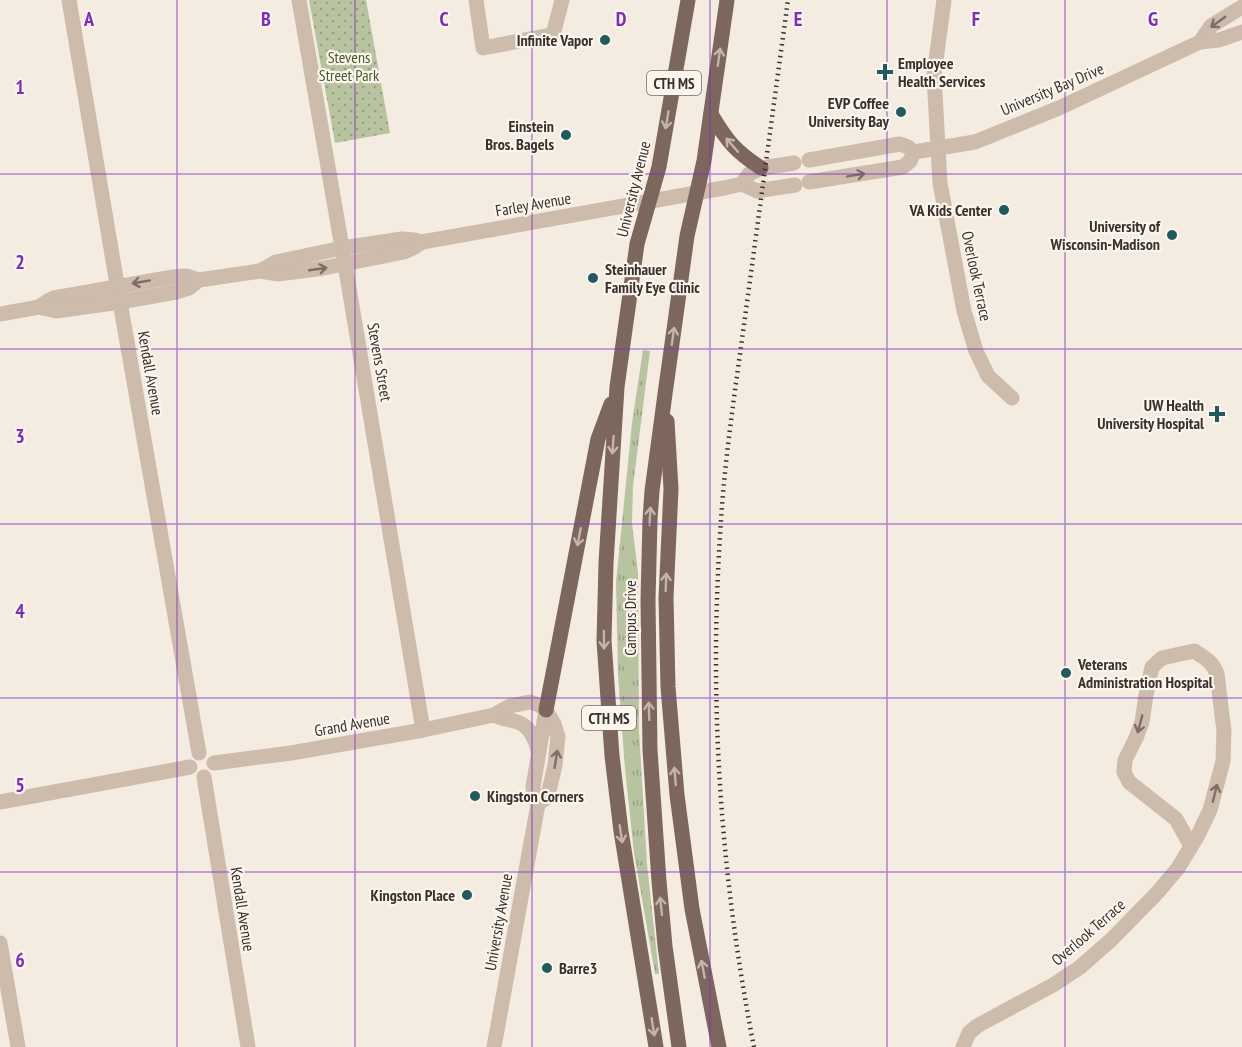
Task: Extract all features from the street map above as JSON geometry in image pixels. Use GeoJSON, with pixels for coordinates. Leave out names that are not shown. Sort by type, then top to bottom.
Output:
{"type":"FeatureCollection","features":[{"type":"Feature","properties":{"kind":"main road","name":"University Avenue"},"geometry":{"type":"LineString","coordinates":[[617,387],[637,244],[659,167],[688,0]]}},
{"type":"Feature","properties":{"kind":"main road","name":"CTH MS"},"geometry":{"type":"LineString","coordinates":[[697,192],[704,161],[727,0]]}},
{"type":"Feature","properties":{"kind":"main road"},"geometry":{"type":"LineString","coordinates":[[711,114],[733,147],[761,168]]}},
{"type":"Feature","properties":{"kind":"main road","name":"Campus Drive"},"geometry":{"type":"LineString","coordinates":[[679,1047],[658,881],[648,695],[648,600],[652,491],[687,236],[697,192]]}},
{"type":"Feature","properties":{"kind":"main road"},"geometry":{"type":"LineString","coordinates":[[546,710],[598,439],[617,387]]}},
{"type":"Feature","properties":{"kind":"main road","name":"Campus Drive"},"geometry":{"type":"LineString","coordinates":[[617,387],[606,563],[604,650],[612,756],[621,831],[656,1047]]}},
{"type":"Feature","properties":{"kind":"main road"},"geometry":{"type":"LineString","coordinates":[[665,394],[671,489],[666,598],[668,687],[677,795],[692,909],[719,1047]]}},
{"type":"Feature","properties":{"kind":"street","name":"Kendall Avenue"},"geometry":{"type":"LineString","coordinates":[[69,0],[200,753]]}},
{"type":"Feature","properties":{"kind":"street","name":"Stevens Street"},"geometry":{"type":"LineString","coordinates":[[298,0],[423,730]]}},
{"type":"Feature","properties":{"kind":"street"},"geometry":{"type":"LineString","coordinates":[[476,0],[483,48],[551,36],[562,0]]}},
{"type":"Feature","properties":{"kind":"street","name":"Overlook Terrace"},"geometry":{"type":"LineString","coordinates":[[944,0],[934,75],[940,183],[964,311],[973,342],[988,376],[1012,398]]}},
{"type":"Feature","properties":{"kind":"street","name":"University Bay Drive"},"geometry":{"type":"LineString","coordinates":[[1200,42],[1211,26],[1242,7]]}},
{"type":"Feature","properties":{"kind":"street","name":"University Bay Drive"},"geometry":{"type":"LineString","coordinates":[[761,168],[900,144],[914,152],[975,142],[1059,108],[1200,42],[1219,40],[1242,32]]}},
{"type":"Feature","properties":{"kind":"street"},"geometry":{"type":"LineString","coordinates":[[649,201],[742,184],[757,191],[903,167],[910,161],[914,152]]}},
{"type":"Feature","properties":{"kind":"street"},"geometry":{"type":"LineString","coordinates":[[742,184],[749,174],[761,168]]}},
{"type":"Feature","properties":{"kind":"street","name":"Farley Avenue"},"geometry":{"type":"LineString","coordinates":[[260,271],[276,262],[342,248],[402,239],[422,242],[649,201]]}},
{"type":"Feature","properties":{"kind":"street","name":"Farley Avenue"},"geometry":{"type":"LineString","coordinates":[[39,307],[54,298],[173,277],[187,276],[199,280],[260,271],[278,274],[324,268],[404,252],[422,242]]}},
{"type":"Feature","properties":{"kind":"street","name":"Farley Avenue"},"geometry":{"type":"LineString","coordinates":[[0,314],[39,307],[56,311],[120,302],[176,292],[189,288],[199,280]]}},
{"type":"Feature","properties":{"kind":"street","name":"Overlook Terrace"},"geometry":{"type":"LineString","coordinates":[[963,1047],[969,1033],[977,1026],[1053,985],[1079,968],[1111,940],[1158,892],[1178,868],[1191,846],[1210,810],[1222,761],[1224,731],[1215,668],[1207,659],[1194,651],[1162,658],[1152,667],[1142,722],[1125,760],[1124,772],[1129,782],[1176,819],[1191,846]]}},
{"type":"Feature","properties":{"kind":"street","name":"Grand Avenue"},"geometry":{"type":"LineString","coordinates":[[214,763],[291,753],[423,730],[494,715],[510,706],[530,702],[546,710]]}},
{"type":"Feature","properties":{"kind":"street"},"geometry":{"type":"LineString","coordinates":[[546,710],[554,724],[558,744],[549,791],[546,798],[538,804],[533,787],[546,710]]}},
{"type":"Feature","properties":{"kind":"street"},"geometry":{"type":"LineString","coordinates":[[494,715],[518,722],[528,729],[534,739],[538,755]]}},
{"type":"Feature","properties":{"kind":"street"},"geometry":{"type":"LineString","coordinates":[[200,753],[207,754],[214,763],[213,770],[204,777],[193,773],[190,767],[191,759],[200,753]]}},
{"type":"Feature","properties":{"kind":"street"},"geometry":{"type":"LineString","coordinates":[[0,802],[190,767]]}},
{"type":"Feature","properties":{"kind":"street","name":"Kendall Avenue"},"geometry":{"type":"LineString","coordinates":[[204,777],[248,1047]]}},
{"type":"Feature","properties":{"kind":"street","name":"University Avenue"},"geometry":{"type":"LineString","coordinates":[[494,1047],[538,804]]}},
{"type":"Feature","properties":{"kind":"street"},"geometry":{"type":"LineString","coordinates":[[0,943],[18,1047]]}},
{"type":"Feature","properties":{"kind":"green space","name":"Stevens Street Park"},"geometry":{"type":"Polygon","coordinates":[[[309,0],[366,0],[390,133],[335,143],[309,0]]]}},
{"type":"Feature","properties":{"kind":"green space"},"geometry":{"type":"Polygon","coordinates":[[[643,350],[650,351],[633,486],[632,523],[638,573],[639,730],[647,864],[659,974],[655,974],[634,853],[618,674],[616,583],[632,423],[643,350]]]}},
{"type":"Feature","properties":{"kind":"railway"},"geometry":{"type":"LineString","coordinates":[[754,1047],[733,920],[720,793],[717,729],[717,600],[727,451],[788,0]]}},
{"type":"Feature","properties":{"kind":"place","name":"Infinite Vapor"},"geometry":{"type":"Point","coordinates":[605,40]}},
{"type":"Feature","properties":{"kind":"place","name":"Employee Health Services"},"geometry":{"type":"Point","coordinates":[885,72]}},
{"type":"Feature","properties":{"kind":"place","name":"EVP Coffee University Bay"},"geometry":{"type":"Point","coordinates":[901,112]}},
{"type":"Feature","properties":{"kind":"place","name":"Einstein Bros. Bagels"},"geometry":{"type":"Point","coordinates":[566,135]}},
{"type":"Feature","properties":{"kind":"place","name":"VA Kids Center"},"geometry":{"type":"Point","coordinates":[1004,210]}},
{"type":"Feature","properties":{"kind":"place","name":"University of Wisconsin-Madison"},"geometry":{"type":"Point","coordinates":[1172,235]}},
{"type":"Feature","properties":{"kind":"place","name":"Steinhauer Family Eye Clinic"},"geometry":{"type":"Point","coordinates":[593,278]}},
{"type":"Feature","properties":{"kind":"place","name":"UW Health University Hospital"},"geometry":{"type":"Point","coordinates":[1217,414]}},
{"type":"Feature","properties":{"kind":"place","name":"Veterans Administration Hospital"},"geometry":{"type":"Point","coordinates":[1066,673]}},
{"type":"Feature","properties":{"kind":"place","name":"Kingston Corners"},"geometry":{"type":"Point","coordinates":[475,796]}},
{"type":"Feature","properties":{"kind":"place","name":"Kingston Place"},"geometry":{"type":"Point","coordinates":[467,895]}},
{"type":"Feature","properties":{"kind":"place","name":"Barre3"},"geometry":{"type":"Point","coordinates":[547,968]}}]}
